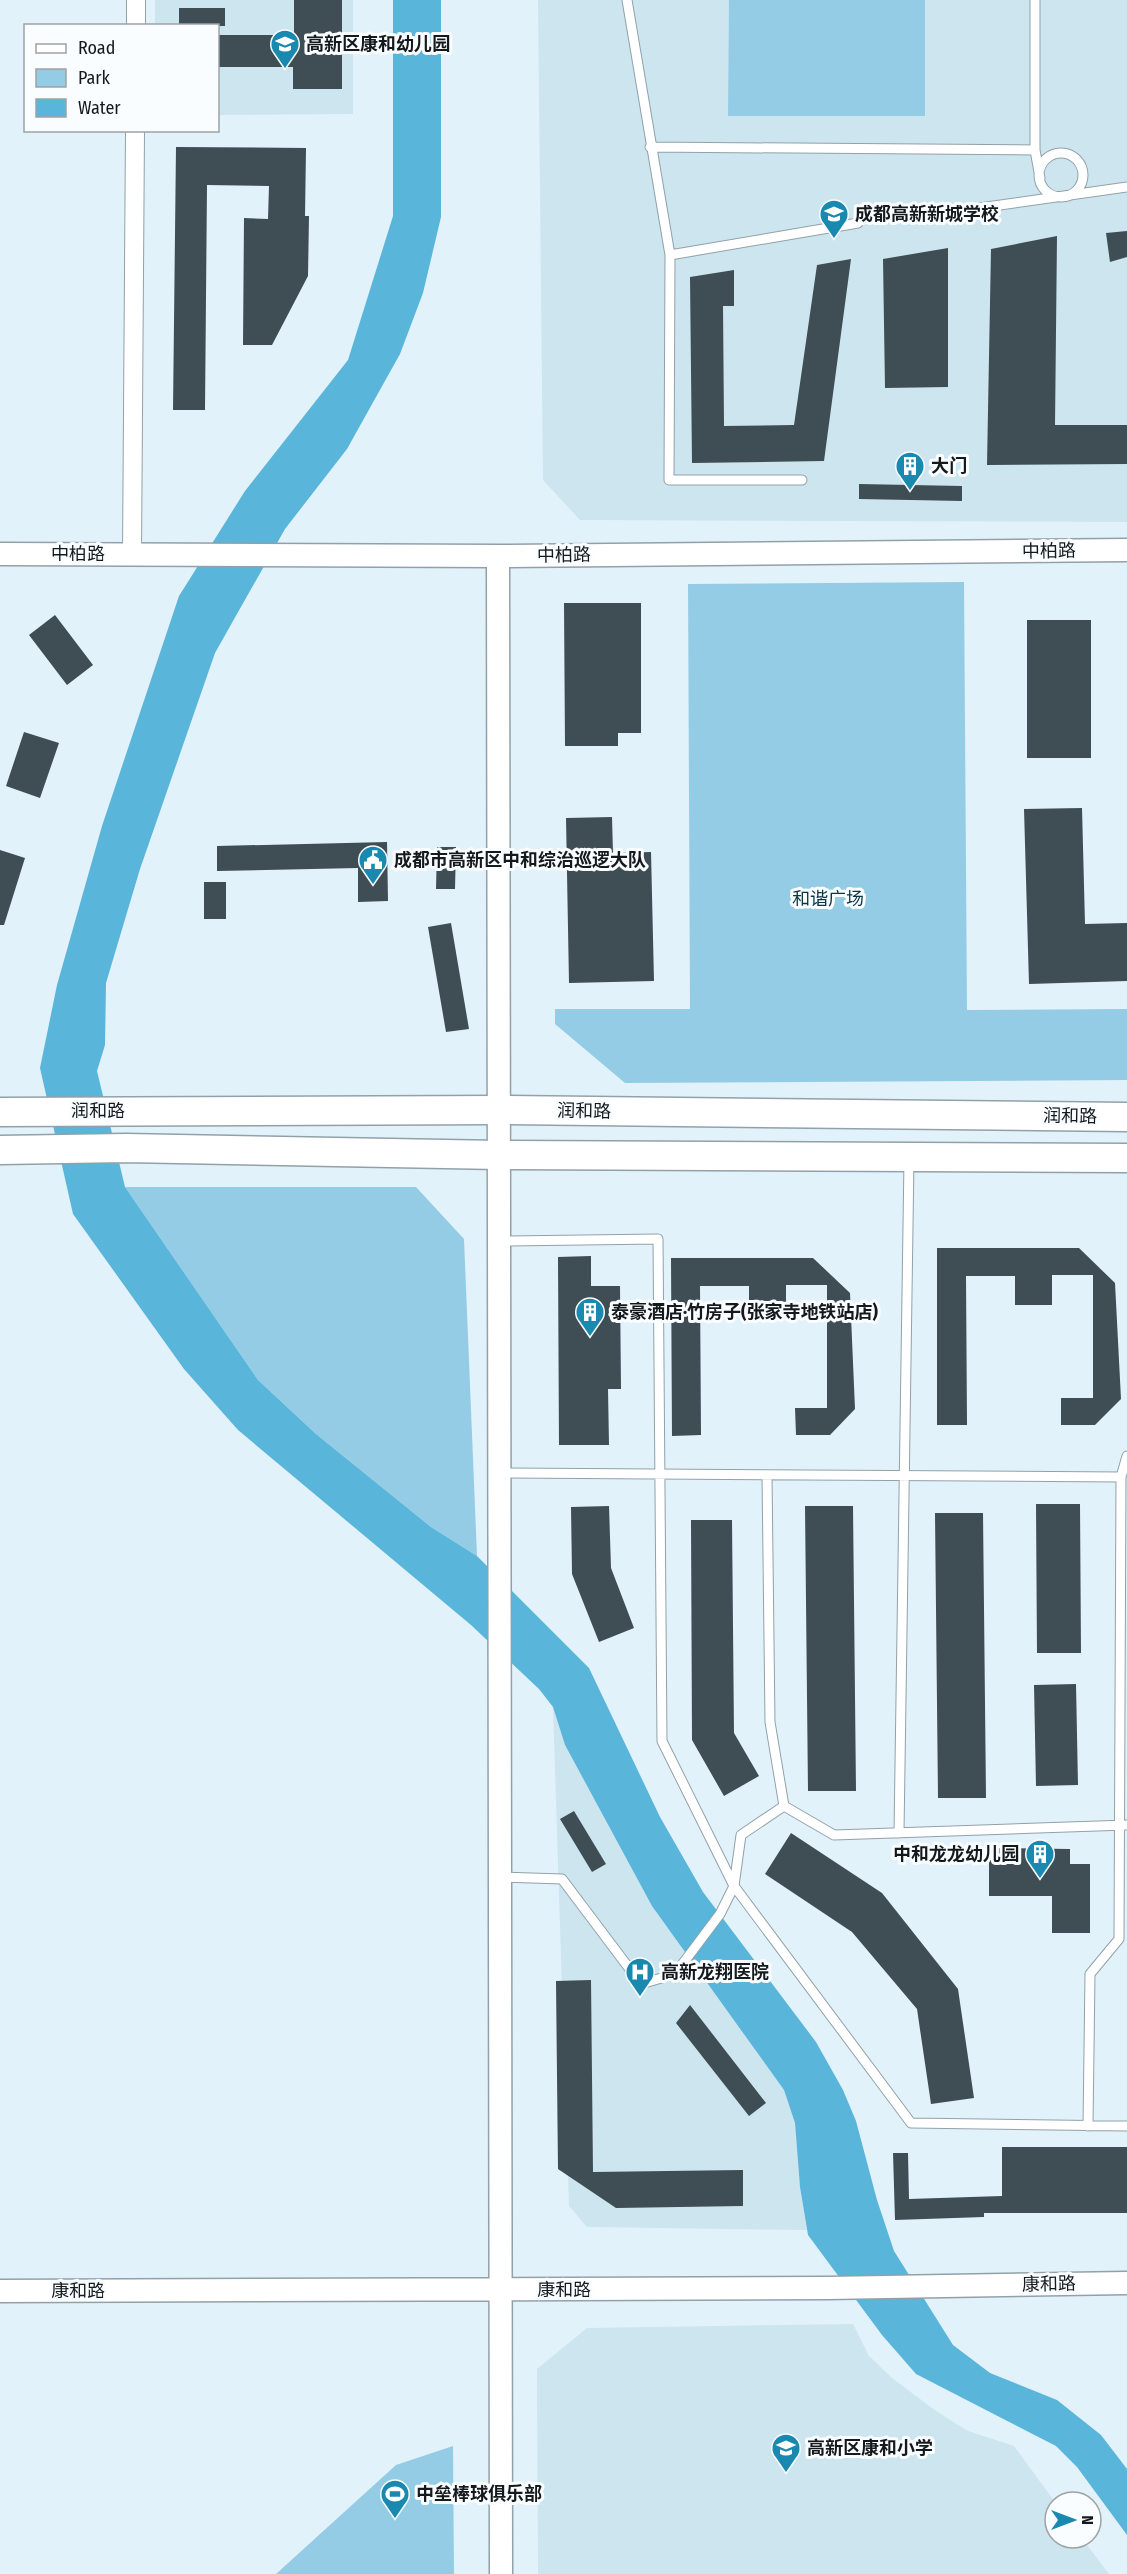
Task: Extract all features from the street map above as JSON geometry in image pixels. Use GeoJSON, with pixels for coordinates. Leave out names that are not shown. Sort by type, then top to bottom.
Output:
{"type":"FeatureCollection","features":[{"type":"Feature","properties":{"kind":"main road","name":"润和路"},"geometry":{"type":"LineString","coordinates":[[0,1112],[499,1110],[1127,1117]]}},
{"type":"Feature","properties":{"kind":"main road","name":"润和路"},"geometry":{"type":"LineString","coordinates":[[0,1150],[126,1148],[499,1155],[1127,1158]]}},
{"type":"Feature","properties":{"kind":"street"},"geometry":{"type":"LineString","coordinates":[[136,0],[136,24]]}},
{"type":"Feature","properties":{"kind":"street"},"geometry":{"type":"LineString","coordinates":[[132,554],[135,132]]}},
{"type":"Feature","properties":{"kind":"street","name":"中柏路"},"geometry":{"type":"LineString","coordinates":[[0,554],[498,556],[1127,550]]}},
{"type":"Feature","properties":{"kind":"street"},"geometry":{"type":"LineString","coordinates":[[498,556],[501,2574]]}},
{"type":"Feature","properties":{"kind":"street","name":"康和路"},"geometry":{"type":"LineString","coordinates":[[0,2291],[828,2288],[1127,2283]]}},
{"type":"Feature","properties":{"kind":"lane"},"geometry":{"type":"LineString","coordinates":[[627,0],[670,255],[669,480],[802,480]]}},
{"type":"Feature","properties":{"kind":"lane"},"geometry":{"type":"LineString","coordinates":[[1035,0],[1035,150],[1040,178],[1045,190],[1052,195],[1066,197],[1074,194],[1082,182],[1082,167],[1066,153],[1052,155],[1042,165],[1040,178]]}},
{"type":"Feature","properties":{"kind":"lane"},"geometry":{"type":"LineString","coordinates":[[650,147],[1035,150]]}},
{"type":"Feature","properties":{"kind":"lane"},"geometry":{"type":"LineString","coordinates":[[972,208],[1127,187]]}},
{"type":"Feature","properties":{"kind":"lane"},"geometry":{"type":"LineString","coordinates":[[670,255],[858,223]]}},
{"type":"Feature","properties":{"kind":"lane"},"geometry":{"type":"LineString","coordinates":[[899,1833],[909,1157]]}},
{"type":"Feature","properties":{"kind":"lane"},"geometry":{"type":"LineString","coordinates":[[500,1241],[658,1239],[662,1741],[734,1887],[911,2123],[1127,2126]]}},
{"type":"Feature","properties":{"kind":"lane"},"geometry":{"type":"LineString","coordinates":[[1088,2126],[1090,1974],[1123,1939],[1124,1521],[1120,1477],[1127,1456]]}},
{"type":"Feature","properties":{"kind":"lane"},"geometry":{"type":"LineString","coordinates":[[500,1473],[1120,1477]]}},
{"type":"Feature","properties":{"kind":"lane"},"geometry":{"type":"LineString","coordinates":[[767,1475],[770,1722],[784,1806]]}},
{"type":"Feature","properties":{"kind":"lane"},"geometry":{"type":"LineString","coordinates":[[500,1876],[562,1879],[641,1984],[675,1974],[720,1914],[734,1887],[741,1835],[784,1806]]}},
{"type":"Feature","properties":{"kind":"lane"},"geometry":{"type":"LineString","coordinates":[[784,1806],[834,1835],[1123,1825]]}},
{"type":"Feature","properties":{"kind":"shaded area","name":"高新区康和幼儿园"},"geometry":{"type":"Polygon","coordinates":[[[155,0],[353,0],[353,114],[219,115],[219,24],[155,24],[155,0]]]}},
{"type":"Feature","properties":{"kind":"shaded area","name":"成都高新新城学校"},"geometry":{"type":"Polygon","coordinates":[[[538,0],[1127,0],[1127,522],[580,520],[543,480],[538,0]]]}},
{"type":"Feature","properties":{"kind":"shaded area","name":"高新龙翔医院"},"geometry":{"type":"Polygon","coordinates":[[[553,1707],[565,1745],[652,1906],[784,2090],[795,2123],[800,2187],[807,2230],[587,2227],[569,2206],[553,1707]]]}},
{"type":"Feature","properties":{"kind":"shaded area","name":"高新区康和小学"},"geometry":{"type":"Polygon","coordinates":[[[853,2324],[869,2356],[892,2378],[936,2411],[968,2431],[1014,2446],[1046,2490],[1043,2490],[1043,2550],[1091,2550],[1109,2574],[538,2574],[537,2369],[587,2328],[853,2324]]]}},
{"type":"Feature","properties":{"kind":"green space"},"geometry":{"type":"Polygon","coordinates":[[[729,0],[925,0],[925,116],[728,116],[729,0]]]}},
{"type":"Feature","properties":{"kind":"green space","name":"和谐广场"},"geometry":{"type":"Polygon","coordinates":[[[964,582],[967,1010],[1127,1009],[1127,1080],[625,1083],[555,1024],[555,1009],[690,1009],[688,584],[964,582]]]}},
{"type":"Feature","properties":{"kind":"green space"},"geometry":{"type":"Polygon","coordinates":[[[125,1187],[416,1187],[464,1239],[477,1556],[431,1527],[316,1434],[258,1380],[125,1187]]]}},
{"type":"Feature","properties":{"kind":"green space","name":"中垒棒球俱乐部"},"geometry":{"type":"Polygon","coordinates":[[[453,2446],[454,2574],[276,2574],[396,2465],[453,2446]]]}},
{"type":"Feature","properties":{"kind":"water"},"geometry":{"type":"Polygon","coordinates":[[[393,0],[441,0],[441,217],[423,293],[400,354],[347,449],[285,529],[215,653],[140,869],[106,983],[105,1045],[97,1071],[125,1187],[258,1380],[316,1434],[431,1527],[477,1556],[589,1668],[660,1817],[703,1892],[816,2042],[843,2090],[856,2121],[877,2200],[894,2251],[953,2345],[990,2373],[1057,2400],[1101,2435],[1127,2469],[1127,2535],[1103,2502],[1103,2490],[1094,2490],[1077,2467],[1056,2446],[916,2374],[882,2335],[808,2235],[800,2187],[795,2123],[784,2090],[652,1906],[565,1745],[553,1707],[539,1689],[471,1625],[238,1430],[184,1369],[73,1214],[40,1068],[57,985],[102,826],[179,596],[245,491],[348,360],[393,216],[393,0]]]}},
{"type":"Feature","properties":{"kind":"building"},"geometry":{"type":"Polygon","coordinates":[[[294,0],[342,0],[342,89],[293,89],[293,67],[219,67],[219,35],[294,35],[294,0]]]}},
{"type":"Feature","properties":{"kind":"building"},"geometry":{"type":"Polygon","coordinates":[[[179,8],[225,8],[225,26],[179,24],[179,8]]]}},
{"type":"Feature","properties":{"kind":"building"},"geometry":{"type":"Polygon","coordinates":[[[176,147],[306,148],[305,216],[309,216],[308,276],[272,345],[243,345],[244,218],[268,219],[269,186],[207,185],[205,410],[173,410],[176,147]]]}},
{"type":"Feature","properties":{"kind":"building"},"geometry":{"type":"Polygon","coordinates":[[[1127,231],[1127,257],[1110,262],[1106,233],[1127,231]]]}},
{"type":"Feature","properties":{"kind":"building"},"geometry":{"type":"Polygon","coordinates":[[[1057,236],[1055,425],[1127,425],[1127,464],[987,465],[991,249],[1057,236]]]}},
{"type":"Feature","properties":{"kind":"building"},"geometry":{"type":"Polygon","coordinates":[[[948,248],[948,387],[885,388],[883,259],[948,248]]]}},
{"type":"Feature","properties":{"kind":"building"},"geometry":{"type":"Polygon","coordinates":[[[851,259],[824,461],[692,463],[690,277],[734,270],[734,306],[723,306],[724,426],[794,425],[817,265],[851,259]]]}},
{"type":"Feature","properties":{"kind":"building","name":"大门"},"geometry":{"type":"Polygon","coordinates":[[[859,484],[962,486],[962,501],[859,499],[859,484]]]}},
{"type":"Feature","properties":{"kind":"building"},"geometry":{"type":"Polygon","coordinates":[[[564,603],[641,603],[641,733],[618,733],[618,746],[565,746],[564,603]]]}},
{"type":"Feature","properties":{"kind":"building"},"geometry":{"type":"Polygon","coordinates":[[[55,615],[93,665],[67,685],[29,635],[55,615]]]}},
{"type":"Feature","properties":{"kind":"building"},"geometry":{"type":"Polygon","coordinates":[[[1027,620],[1091,620],[1091,758],[1027,758],[1027,620]]]}},
{"type":"Feature","properties":{"kind":"building"},"geometry":{"type":"Polygon","coordinates":[[[24,732],[59,743],[40,798],[6,786],[24,732]]]}},
{"type":"Feature","properties":{"kind":"building"},"geometry":{"type":"Polygon","coordinates":[[[1082,808],[1085,924],[1127,923],[1127,981],[1029,984],[1024,809],[1082,808]]]}},
{"type":"Feature","properties":{"kind":"building"},"geometry":{"type":"Polygon","coordinates":[[[612,817],[613,853],[651,852],[654,981],[569,983],[566,818],[612,817]]]}},
{"type":"Feature","properties":{"kind":"building","name":"成都市高新区中和综治巡逻大队"},"geometry":{"type":"Polygon","coordinates":[[[387,842],[388,901],[358,902],[358,868],[217,871],[217,846],[387,842]]]}},
{"type":"Feature","properties":{"kind":"building"},"geometry":{"type":"Polygon","coordinates":[[[437,847],[456,847],[455,889],[436,889],[437,847]]]}},
{"type":"Feature","properties":{"kind":"building"},"geometry":{"type":"Polygon","coordinates":[[[0,850],[25,858],[4,925],[0,925],[0,850]]]}},
{"type":"Feature","properties":{"kind":"building"},"geometry":{"type":"Polygon","coordinates":[[[204,882],[226,882],[226,919],[204,919],[204,882]]]}},
{"type":"Feature","properties":{"kind":"building"},"geometry":{"type":"Polygon","coordinates":[[[451,923],[469,1029],[446,1032],[428,927],[451,923]]]}},
{"type":"Feature","properties":{"kind":"building"},"geometry":{"type":"Polygon","coordinates":[[[937,1248],[1079,1248],[1115,1283],[1121,1399],[1095,1425],[1061,1425],[1061,1398],[1093,1398],[1093,1275],[1052,1275],[1052,1305],[1015,1305],[1015,1276],[966,1276],[967,1425],[937,1425],[937,1248]]]}},
{"type":"Feature","properties":{"kind":"building","name":"泰豪酒店·竹房子(张家寺地铁站店)"},"geometry":{"type":"Polygon","coordinates":[[[591,1256],[591,1286],[620,1286],[621,1389],[608,1389],[609,1445],[559,1445],[558,1257],[591,1256]]]}},
{"type":"Feature","properties":{"kind":"building"},"geometry":{"type":"Polygon","coordinates":[[[671,1258],[813,1258],[850,1293],[855,1409],[830,1435],[796,1435],[795,1408],[827,1408],[827,1285],[786,1285],[786,1314],[749,1315],[749,1286],[700,1286],[701,1435],[672,1436],[671,1258]]]}},
{"type":"Feature","properties":{"kind":"building"},"geometry":{"type":"Polygon","coordinates":[[[1036,1504],[1080,1504],[1081,1653],[1037,1653],[1036,1504]]]}},
{"type":"Feature","properties":{"kind":"building"},"geometry":{"type":"Polygon","coordinates":[[[609,1506],[611,1568],[634,1628],[599,1642],[572,1574],[571,1507],[609,1506]]]}},
{"type":"Feature","properties":{"kind":"building"},"geometry":{"type":"Polygon","coordinates":[[[805,1506],[853,1506],[856,1791],[808,1791],[805,1506]]]}},
{"type":"Feature","properties":{"kind":"building"},"geometry":{"type":"Polygon","coordinates":[[[935,1513],[983,1513],[986,1798],[938,1798],[935,1513]]]}},
{"type":"Feature","properties":{"kind":"building"},"geometry":{"type":"Polygon","coordinates":[[[691,1520],[732,1520],[734,1733],[759,1776],[724,1796],[692,1740],[691,1520]]]}},
{"type":"Feature","properties":{"kind":"building"},"geometry":{"type":"Polygon","coordinates":[[[1076,1684],[1078,1785],[1036,1786],[1034,1685],[1076,1684]]]}},
{"type":"Feature","properties":{"kind":"building"},"geometry":{"type":"Polygon","coordinates":[[[574,1811],[606,1864],[592,1872],[560,1819],[574,1811]]]}},
{"type":"Feature","properties":{"kind":"building"},"geometry":{"type":"Polygon","coordinates":[[[791,1833],[882,1893],[958,1989],[974,2098],[931,2104],[917,2009],[852,1932],[765,1874],[791,1833]]]}},
{"type":"Feature","properties":{"kind":"building","name":"中和龙龙幼儿园"},"geometry":{"type":"Polygon","coordinates":[[[989,1848],[1070,1849],[1070,1864],[1090,1864],[1090,1933],[1052,1933],[1052,1896],[989,1896],[989,1848]]]}},
{"type":"Feature","properties":{"kind":"building"},"geometry":{"type":"Polygon","coordinates":[[[591,1980],[593,2172],[743,2170],[743,2206],[616,2208],[558,2169],[556,1981],[591,1980]]]}},
{"type":"Feature","properties":{"kind":"building"},"geometry":{"type":"Polygon","coordinates":[[[690,2005],[766,2103],[749,2116],[676,2023],[690,2005]]]}},
{"type":"Feature","properties":{"kind":"building"},"geometry":{"type":"Polygon","coordinates":[[[1002,2147],[1127,2147],[1127,2213],[984,2213],[984,2217],[895,2220],[893,2153],[908,2153],[909,2199],[1002,2196],[1002,2147]]]}},
{"type":"Feature","properties":{"kind":"place","name":"高新区康和幼儿园"},"geometry":{"type":"Point","coordinates":[285,70]}},
{"type":"Feature","properties":{"kind":"place","name":"成都高新新城学校"},"geometry":{"type":"Point","coordinates":[834,240]}},
{"type":"Feature","properties":{"kind":"place","name":"大门"},"geometry":{"type":"Point","coordinates":[910,492]}},
{"type":"Feature","properties":{"kind":"place","name":"成都市高新区中和综治巡逻大队"},"geometry":{"type":"Point","coordinates":[373,886]}},
{"type":"Feature","properties":{"kind":"place","name":"泰豪酒店·竹房子(张家寺地铁站店)"},"geometry":{"type":"Point","coordinates":[590,1338]}},
{"type":"Feature","properties":{"kind":"place","name":"中和龙龙幼儿园"},"geometry":{"type":"Point","coordinates":[1040,1880]}},
{"type":"Feature","properties":{"kind":"place","name":"高新龙翔医院"},"geometry":{"type":"Point","coordinates":[640,1998]}},
{"type":"Feature","properties":{"kind":"place","name":"高新区康和小学"},"geometry":{"type":"Point","coordinates":[786,2474]}},
{"type":"Feature","properties":{"kind":"place","name":"中垒棒球俱乐部"},"geometry":{"type":"Point","coordinates":[395,2520]}}]}
